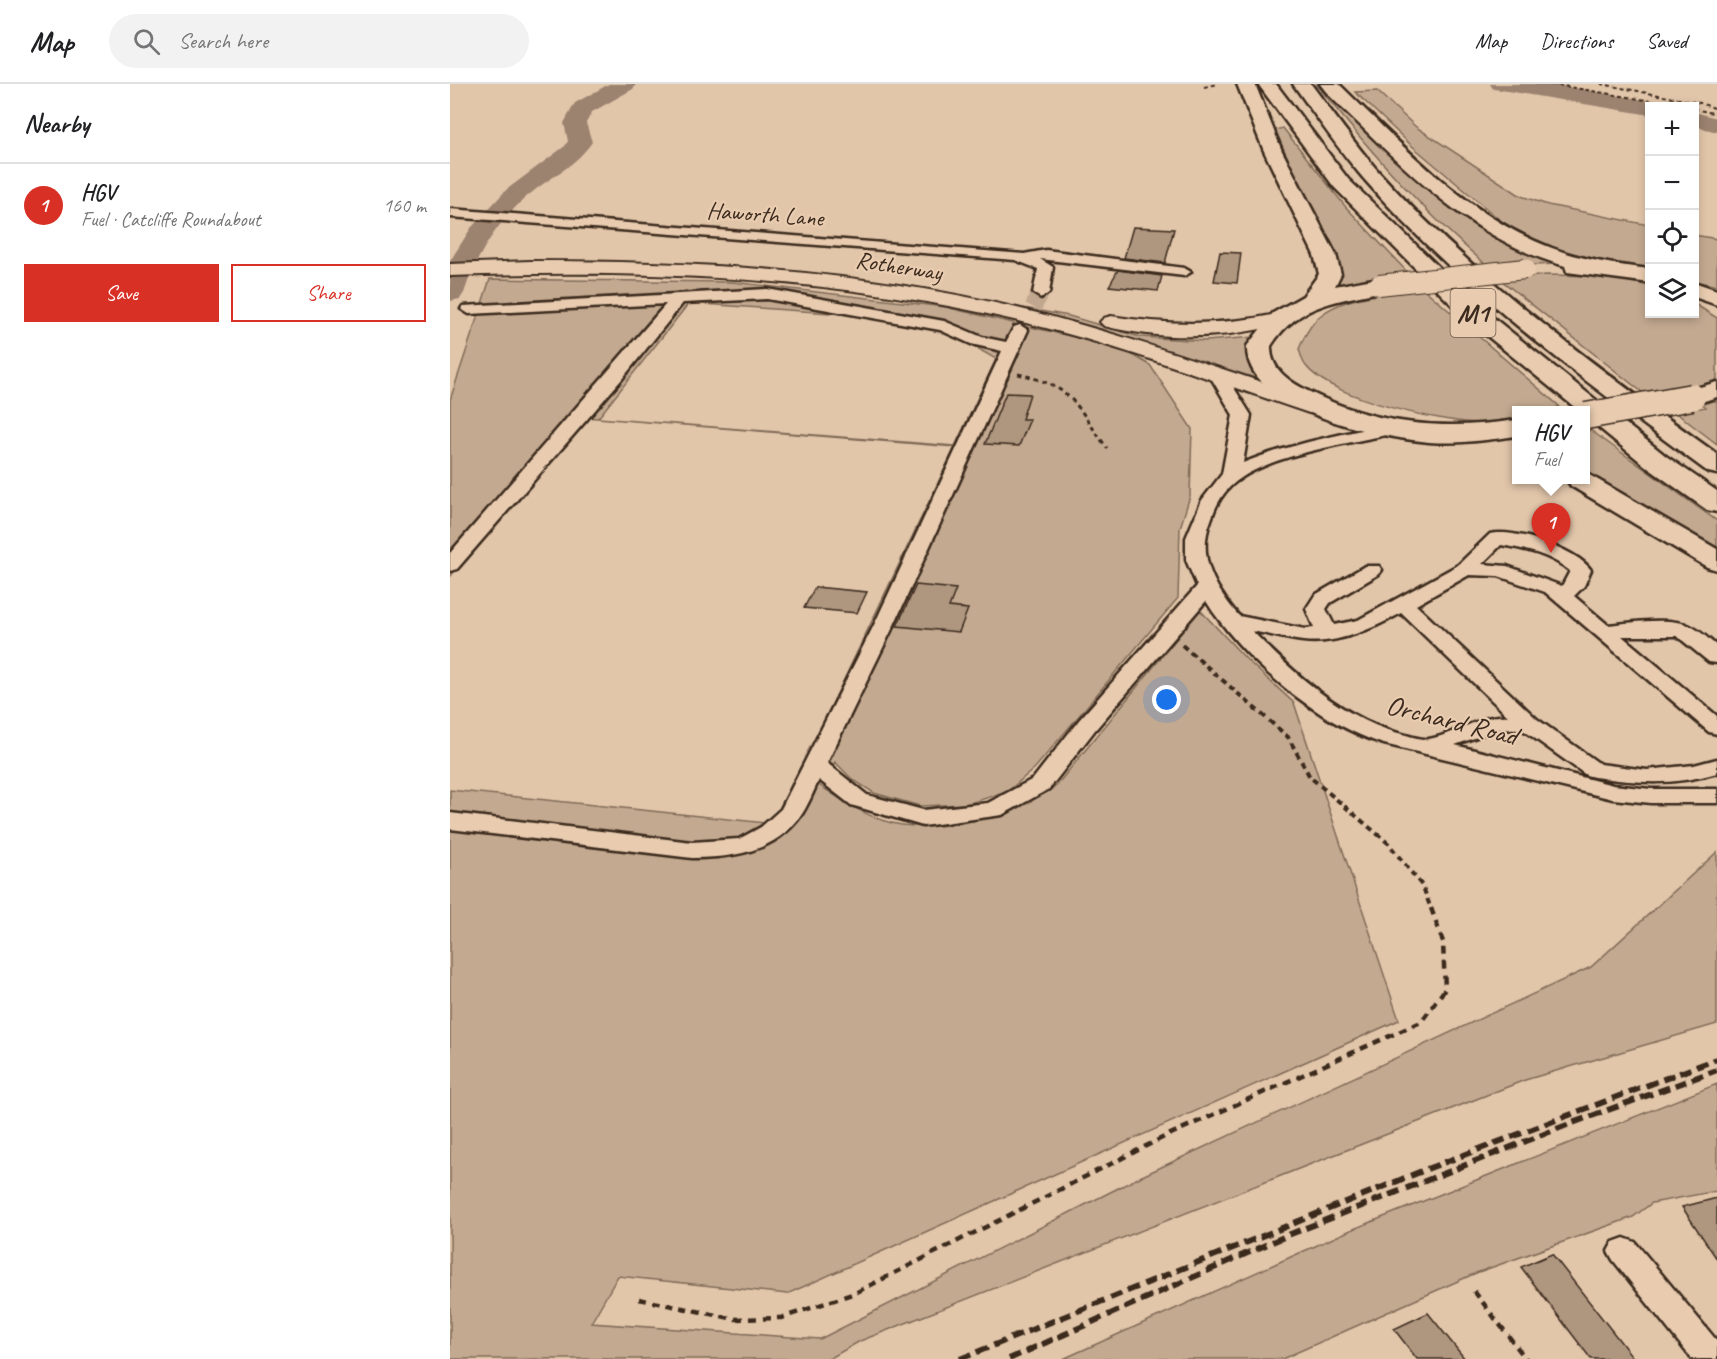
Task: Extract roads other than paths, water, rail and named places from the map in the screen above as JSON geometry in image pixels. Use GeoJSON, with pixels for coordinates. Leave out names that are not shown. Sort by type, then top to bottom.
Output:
{"type":"FeatureCollection","features":[{"type":"Feature","properties":{"kind":"highway"},"geometry":{"type":"LineString","coordinates":[[1246,84],[1273,151],[1325,255],[1330,274],[1328,281],[1311,300]]}},
{"type":"Feature","properties":{"kind":"highway","name":"M1"},"geometry":{"type":"LineString","coordinates":[[1267,84],[1341,183],[1472,312],[1587,406]]}},
{"type":"Feature","properties":{"kind":"highway","name":"M1"},"geometry":{"type":"LineString","coordinates":[[1302,84],[1373,177],[1468,269],[1532,325],[1717,466]]}},
{"type":"Feature","properties":{"kind":"highway"},"geometry":{"type":"LineString","coordinates":[[1329,84],[1442,189],[1470,211],[1536,250],[1597,268],[1645,275]]}},
{"type":"Feature","properties":{"kind":"highway"},"geometry":{"type":"LineString","coordinates":[[1512,450],[1444,434],[1388,429],[1349,420],[1324,410],[1280,386],[1263,369],[1259,346],[1276,320],[1311,300],[1344,290],[1525,269],[1597,268]]}},
{"type":"Feature","properties":{"kind":"highway"},"geometry":{"type":"LineString","coordinates":[[1699,289],[1717,291]]}},
{"type":"Feature","properties":{"kind":"highway"},"geometry":{"type":"LineString","coordinates":[[1699,290],[1717,298]]}},
{"type":"Feature","properties":{"kind":"highway"},"geometry":{"type":"LineString","coordinates":[[1590,415],[1692,398],[1717,389]]}},
{"type":"Feature","properties":{"kind":"highway","name":"M1"},"geometry":{"type":"LineString","coordinates":[[1590,408],[1647,455],[1717,504]]}},
{"type":"Feature","properties":{"kind":"highway"},"geometry":{"type":"LineString","coordinates":[[1444,434],[1512,428]]}},
{"type":"Feature","properties":{"kind":"highway"},"geometry":{"type":"LineString","coordinates":[[1588,484],[1717,561]]}},
{"type":"Feature","properties":{"kind":"main road","name":"Rotherway"},"geometry":{"type":"LineString","coordinates":[[450,270],[493,262],[627,257],[784,266],[902,281],[1161,330],[1213,331],[1276,320]]}},
{"type":"Feature","properties":{"kind":"main road","name":"Rotherway"},"geometry":{"type":"LineString","coordinates":[[450,260],[697,270],[873,288],[1029,317],[1143,349],[1324,410]]}},
{"type":"Feature","properties":{"kind":"street","name":"Haworth Lane"},"geometry":{"type":"LineString","coordinates":[[450,213],[1003,254],[1027,258],[1046,255],[1184,272]]}},
{"type":"Feature","properties":{"kind":"street"},"geometry":{"type":"LineString","coordinates":[[1027,258],[1046,267],[1041,293]]}},
{"type":"Feature","properties":{"kind":"street"},"geometry":{"type":"LineString","coordinates":[[468,309],[743,294],[804,299],[944,326],[977,341],[1012,348]]}},
{"type":"Feature","properties":{"kind":"street"},"geometry":{"type":"LineString","coordinates":[[450,565],[616,375],[680,297]]}},
{"type":"Feature","properties":{"kind":"street"},"geometry":{"type":"LineString","coordinates":[[450,821],[692,850],[720,851],[754,843],[774,831],[791,813],[884,625],[1020,330]]}},
{"type":"Feature","properties":{"kind":"street"},"geometry":{"type":"LineString","coordinates":[[1218,376],[1242,415],[1231,477]]}},
{"type":"Feature","properties":{"kind":"street","name":"Orchard Road"},"geometry":{"type":"LineString","coordinates":[[1388,429],[1308,447],[1231,477],[1216,493],[1202,514],[1196,537],[1196,560],[1206,588],[1233,621],[1271,663],[1322,704],[1365,729],[1399,742],[1432,746],[1613,793],[1717,796]]}},
{"type":"Feature","properties":{"kind":"street"},"geometry":{"type":"LineString","coordinates":[[1233,621],[1305,635],[1365,625],[1465,569],[1497,538],[1532,544],[1574,563],[1581,570],[1574,586],[1561,596]]}},
{"type":"Feature","properties":{"kind":"street"},"geometry":{"type":"LineString","coordinates":[[1465,569],[1500,570],[1552,588],[1717,727]]}},
{"type":"Feature","properties":{"kind":"street"},"geometry":{"type":"LineString","coordinates":[[1327,633],[1316,609],[1322,599],[1372,570]]}},
{"type":"Feature","properties":{"kind":"street"},"geometry":{"type":"LineString","coordinates":[[815,765],[859,800],[923,818],[994,810],[1041,784],[1206,588]]}},
{"type":"Feature","properties":{"kind":"street"},"geometry":{"type":"LineString","coordinates":[[1403,604],[1529,724],[1594,770],[1647,777],[1695,772],[1717,766]]}},
{"type":"Feature","properties":{"kind":"street"},"geometry":{"type":"LineString","coordinates":[[1605,632],[1655,628],[1683,630],[1717,657]]}},
{"type":"Feature","properties":{"kind":"street"},"geometry":{"type":"LineString","coordinates":[[1432,746],[1497,722],[1529,724]]}},
{"type":"Feature","properties":{"kind":"street"},"geometry":{"type":"LineString","coordinates":[[1624,1251],[1712,1359]]}},
{"type":"Feature","properties":{"kind":"waterway"},"geometry":{"type":"LineString","coordinates":[[450,293],[462,263],[491,220],[514,195],[561,163],[580,142],[575,123],[583,108],[625,84]]}},
{"type":"Feature","properties":{"kind":"waterway"},"geometry":{"type":"LineString","coordinates":[[1501,84],[1563,92],[1645,107]]}},
{"type":"Feature","properties":{"kind":"waterway"},"geometry":{"type":"LineString","coordinates":[[1699,120],[1717,125]]}},
{"type":"Feature","properties":{"kind":"tunnel"},"geometry":{"type":"LineString","coordinates":[[1020,330],[1041,293]]}},
{"type":"Feature","properties":{"kind":"railway"},"geometry":{"type":"LineString","coordinates":[[960,1359],[1432,1167],[1717,1059]]}},
{"type":"Feature","properties":{"kind":"railway"},"geometry":{"type":"LineString","coordinates":[[1009,1359],[1288,1235],[1567,1125],[1717,1070]]}},
{"type":"Feature","properties":{"kind":"place","name":"HGV"},"geometry":{"type":"Point","coordinates":[1551,553]}}]}
